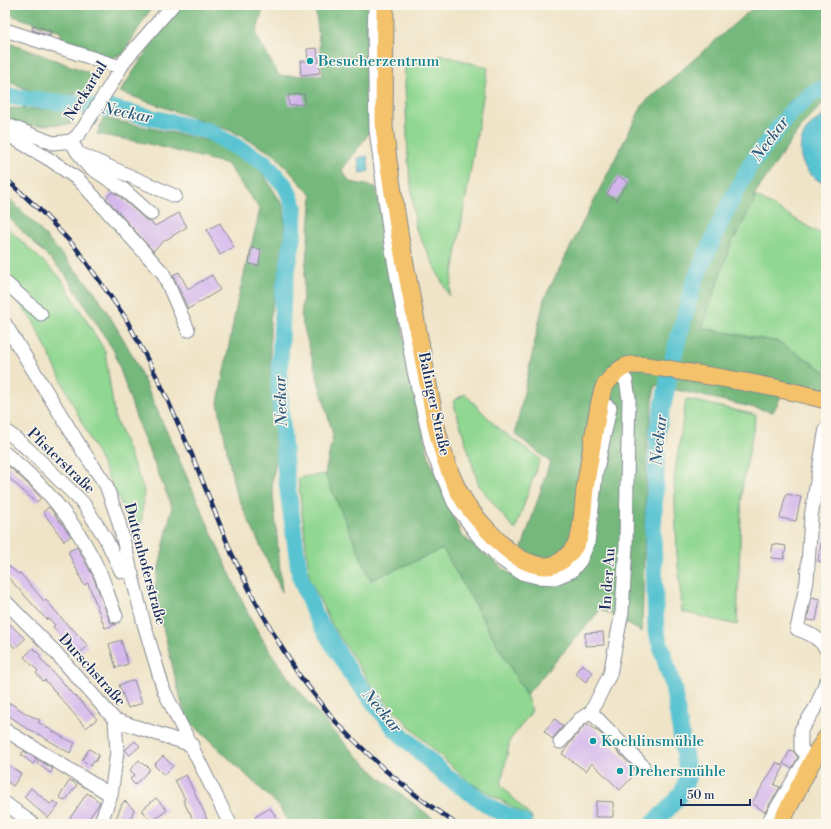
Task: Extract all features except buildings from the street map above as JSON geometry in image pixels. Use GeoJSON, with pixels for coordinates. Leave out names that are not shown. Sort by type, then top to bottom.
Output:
{"type":"FeatureCollection","features":[{"type":"Feature","properties":{"kind":"main road","name":"Balinger Straße"},"geometry":{"type":"LineString","coordinates":[[385,5],[384,126],[388,160],[400,238],[436,426],[442,451],[450,473],[465,502],[503,546],[517,557],[536,566],[546,567],[557,564],[572,552],[578,540],[583,516],[585,488],[600,401],[605,386],[621,369],[630,365],[643,366],[791,391],[826,400]]}},
{"type":"Feature","properties":{"kind":"main road"},"geometry":{"type":"LineString","coordinates":[[780,824],[818,750],[826,738]]}},
{"type":"Feature","properties":{"kind":"street","name":"Neckartal"},"geometry":{"type":"LineString","coordinates":[[5,124],[53,142],[71,141],[84,127],[113,82],[125,60],[173,5]]}},
{"type":"Feature","properties":{"kind":"street"},"geometry":{"type":"LineString","coordinates":[[375,5],[374,34],[376,130],[390,244],[414,371],[433,454],[454,503],[478,536],[502,560],[521,573],[537,577],[555,578],[572,571],[580,561],[588,543],[596,474],[610,408],[600,401]]}},
{"type":"Feature","properties":{"kind":"street"},"geometry":{"type":"LineString","coordinates":[[5,30],[120,67]]}},
{"type":"Feature","properties":{"kind":"street"},"geometry":{"type":"LineString","coordinates":[[5,133],[52,161],[79,180],[163,273],[188,330]]}},
{"type":"Feature","properties":{"kind":"street"},"geometry":{"type":"LineString","coordinates":[[71,141],[88,166],[123,189],[151,214]]}},
{"type":"Feature","properties":{"kind":"street"},"geometry":{"type":"LineString","coordinates":[[78,153],[175,196]]}},
{"type":"Feature","properties":{"kind":"street"},"geometry":{"type":"LineString","coordinates":[[5,282],[41,314]]}},
{"type":"Feature","properties":{"kind":"street","name":"Duttenhoferstraße"},"geometry":{"type":"LineString","coordinates":[[5,324],[83,451],[106,485],[118,519],[144,624],[164,691],[230,824]]}},
{"type":"Feature","properties":{"kind":"street","name":"In der Au"},"geometry":{"type":"LineString","coordinates":[[591,712],[610,674],[622,612],[626,546],[629,399],[626,380],[616,373]]}},
{"type":"Feature","properties":{"kind":"street"},"geometry":{"type":"LineString","coordinates":[[826,428],[811,516],[807,581],[797,629],[811,634],[823,643],[826,649]]}},
{"type":"Feature","properties":{"kind":"street","name":"Pfisterstraße"},"geometry":{"type":"LineString","coordinates":[[5,430],[29,450],[83,503],[106,539],[121,571],[132,573]]}},
{"type":"Feature","properties":{"kind":"street"},"geometry":{"type":"LineString","coordinates":[[5,453],[18,463],[55,501],[77,530],[100,572],[116,616]]}},
{"type":"Feature","properties":{"kind":"street","name":"Durschstraße"},"geometry":{"type":"LineString","coordinates":[[5,601],[56,653],[115,720],[192,746]]}},
{"type":"Feature","properties":{"kind":"street"},"geometry":{"type":"LineString","coordinates":[[767,824],[808,756],[801,749],[801,730],[816,707],[826,682]]}},
{"type":"Feature","properties":{"kind":"street"},"geometry":{"type":"LineString","coordinates":[[560,742],[580,719],[591,712],[643,766]]}},
{"type":"Feature","properties":{"kind":"street"},"geometry":{"type":"LineString","coordinates":[[100,824],[111,795],[117,752],[115,720]]}},
{"type":"Feature","properties":{"kind":"street"},"geometry":{"type":"LineString","coordinates":[[5,730],[111,795]]}},
{"type":"Feature","properties":{"kind":"street"},"geometry":{"type":"LineString","coordinates":[[5,803],[33,824]]}},
{"type":"Feature","properties":{"kind":"green space"},"geometry":{"type":"Polygon","coordinates":[[[5,5],[153,5],[123,54],[108,59],[58,44],[61,32],[5,13],[5,5]]]}},
{"type":"Feature","properties":{"kind":"green space"},"geometry":{"type":"Polygon","coordinates":[[[175,5],[264,5],[256,35],[279,76],[323,75],[315,5],[367,5],[372,129],[342,170],[350,182],[376,187],[388,259],[429,458],[461,535],[513,576],[550,462],[515,434],[544,299],[643,104],[756,5],[826,5],[826,77],[821,78],[787,103],[826,100],[803,124],[754,195],[755,200],[730,246],[702,328],[779,342],[826,372],[826,391],[788,383],[773,412],[655,385],[647,446],[642,632],[601,609],[526,695],[443,549],[371,580],[325,474],[333,435],[301,317],[312,196],[275,155],[234,132],[120,92],[166,22],[175,5]]]}},
{"type":"Feature","properties":{"kind":"green space"},"geometry":{"type":"Polygon","coordinates":[[[9,43],[98,76],[88,93],[47,98],[5,80],[5,56],[9,43]]]}},
{"type":"Feature","properties":{"kind":"green space"},"geometry":{"type":"Polygon","coordinates":[[[440,54],[488,68],[449,296],[416,229],[408,159],[404,57],[436,65],[440,54]]]}},
{"type":"Feature","properties":{"kind":"green space"},"geometry":{"type":"Polygon","coordinates":[[[826,77],[826,99],[786,103],[821,78],[826,77]]]}},
{"type":"Feature","properties":{"kind":"green space"},"geometry":{"type":"Polygon","coordinates":[[[5,108],[73,110],[73,124],[19,126],[5,120],[5,108]]]}},
{"type":"Feature","properties":{"kind":"green space"},"geometry":{"type":"Polygon","coordinates":[[[103,118],[211,141],[260,169],[284,207],[285,237],[270,320],[270,349],[276,458],[272,482],[282,592],[235,491],[218,403],[237,303],[260,210],[227,164],[145,143],[97,134],[103,118]]]}},
{"type":"Feature","properties":{"kind":"green space"},"geometry":{"type":"Polygon","coordinates":[[[5,194],[31,220],[95,292],[118,330],[133,356],[251,620],[271,653],[290,680],[331,729],[352,751],[379,777],[442,824],[289,824],[279,806],[185,717],[154,591],[172,507],[140,429],[114,351],[65,274],[5,215],[5,194]]]}},
{"type":"Feature","properties":{"kind":"green space"},"geometry":{"type":"Polygon","coordinates":[[[754,195],[826,237],[826,372],[779,342],[702,328],[730,246],[755,200],[754,195]]]}},
{"type":"Feature","properties":{"kind":"green space"},"geometry":{"type":"Polygon","coordinates":[[[5,226],[60,277],[105,351],[115,418],[144,490],[140,543],[33,321],[5,286],[5,226]]]}},
{"type":"Feature","properties":{"kind":"green space"},"geometry":{"type":"Polygon","coordinates":[[[465,394],[497,427],[540,459],[515,530],[479,486],[453,401],[465,394]]]}},
{"type":"Feature","properties":{"kind":"green space"},"geometry":{"type":"Polygon","coordinates":[[[686,399],[756,415],[742,489],[737,625],[682,612],[677,554],[674,479],[686,399]]]}},
{"type":"Feature","properties":{"kind":"green space"},"geometry":{"type":"Polygon","coordinates":[[[325,474],[371,580],[443,549],[526,695],[532,711],[510,740],[501,785],[533,819],[469,782],[417,734],[372,686],[333,627],[310,580],[298,478],[325,474]]]}},
{"type":"Feature","properties":{"kind":"water"},"geometry":{"type":"Polygon","coordinates":[[[826,116],[826,184],[815,178],[807,170],[802,161],[800,151],[806,131],[826,116]]]}},
{"type":"Feature","properties":{"kind":"water"},"geometry":{"type":"Polygon","coordinates":[[[367,156],[369,171],[360,173],[358,158],[367,156]]]}},
{"type":"Feature","properties":{"kind":"waterway","name":"Neckar"},"geometry":{"type":"LineString","coordinates":[[652,824],[682,793],[688,776],[673,686],[656,631],[653,532],[658,428],[674,354],[694,282],[724,215],[750,165],[790,113],[815,91],[826,88]]}},
{"type":"Feature","properties":{"kind":"waterway","name":"Neckar"},"geometry":{"type":"LineString","coordinates":[[5,96],[115,109],[208,131],[265,163],[286,187],[294,207],[293,238],[283,294],[279,386],[286,476],[300,577],[315,615],[351,674],[395,729],[447,777],[494,809],[525,824]]}},
{"type":"Feature","properties":{"kind":"railway"},"geometry":{"type":"LineString","coordinates":[[5,178],[41,211],[76,248],[125,317],[160,383],[192,455],[231,552],[255,601],[299,675],[335,721],[385,770],[417,796],[456,824]]}},
{"type":"Feature","properties":{"kind":"place","name":"Besucherzentrum"},"geometry":{"type":"Point","coordinates":[310,61]}},
{"type":"Feature","properties":{"kind":"place","name":"Kochlinsmühle"},"geometry":{"type":"Point","coordinates":[593,741]}},
{"type":"Feature","properties":{"kind":"place","name":"Drehersmühle"},"geometry":{"type":"Point","coordinates":[620,771]}}]}
